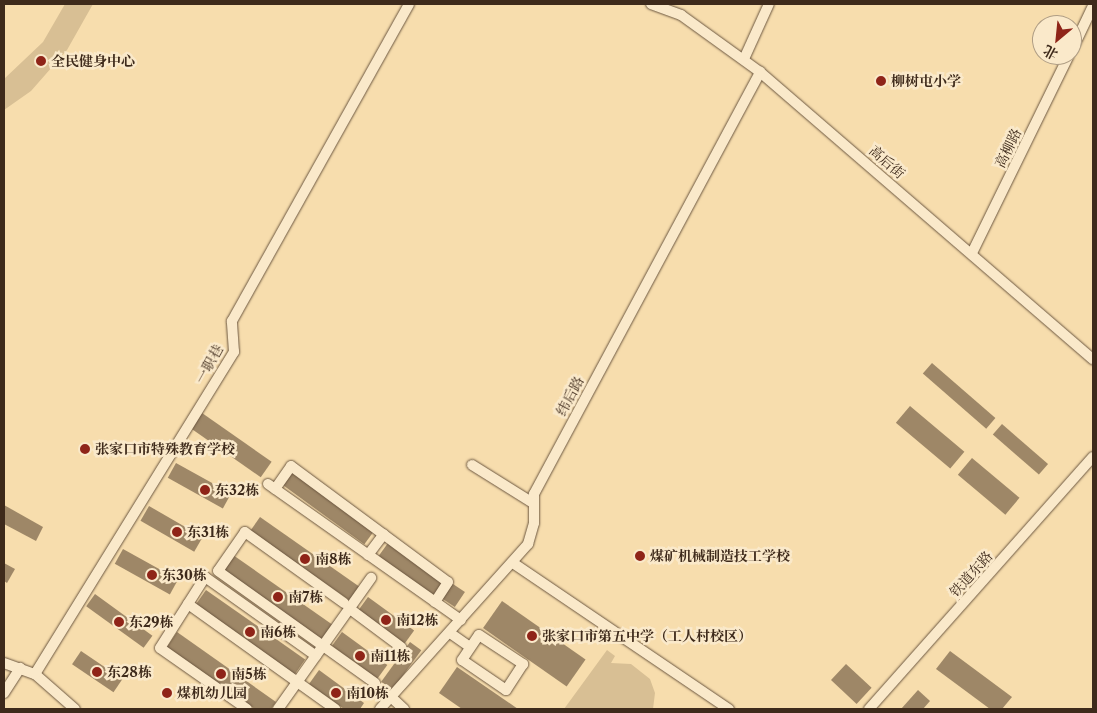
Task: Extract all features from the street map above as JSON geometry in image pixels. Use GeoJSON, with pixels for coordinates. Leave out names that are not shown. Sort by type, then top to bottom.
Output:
{"type":"FeatureCollection","features":[{"type":"Feature","properties":{"kind":"street","name":"一职巷"},"geometry":{"type":"LineString","coordinates":[[35,674],[234,352],[232,321],[409,4]]}},
{"type":"Feature","properties":{"kind":"street","name":"高后街"},"geometry":{"type":"LineString","coordinates":[[651,4],[681,15],[744,59],[972,253],[1093,359]]}},
{"type":"Feature","properties":{"kind":"street"},"geometry":{"type":"LineString","coordinates":[[744,59],[769,4]]}},
{"type":"Feature","properties":{"kind":"street"},"geometry":{"type":"LineString","coordinates":[[1082,29],[1093,6]]}},
{"type":"Feature","properties":{"kind":"street","name":"高柳路"},"geometry":{"type":"LineString","coordinates":[[972,253],[1064,65]]}},
{"type":"Feature","properties":{"kind":"street","name":"纬后路"},"geometry":{"type":"LineString","coordinates":[[380,709],[513,563],[532,535],[533,503],[547,468],[760,72]]}},
{"type":"Feature","properties":{"kind":"street","name":"铁道东路"},"geometry":{"type":"LineString","coordinates":[[869,709],[1093,457]]}},
{"type":"Feature","properties":{"kind":"street"},"geometry":{"type":"LineString","coordinates":[[472,465],[533,503]]}},
{"type":"Feature","properties":{"kind":"street"},"geometry":{"type":"LineString","coordinates":[[435,602],[448,582],[291,466],[272,487],[368,555],[435,602],[461,620]]}},
{"type":"Feature","properties":{"kind":"street"},"geometry":{"type":"LineString","coordinates":[[375,683],[218,571],[245,532],[402,647]]}},
{"type":"Feature","properties":{"kind":"street"},"geometry":{"type":"LineString","coordinates":[[368,555],[384,534]]}},
{"type":"Feature","properties":{"kind":"street"},"geometry":{"type":"LineString","coordinates":[[513,563],[728,709]]}},
{"type":"Feature","properties":{"kind":"street"},"geometry":{"type":"LineString","coordinates":[[247,709],[160,648],[205,577],[316,656]]}},
{"type":"Feature","properties":{"kind":"street"},"geometry":{"type":"LineString","coordinates":[[278,709],[323,646],[347,606],[371,578]]}},
{"type":"Feature","properties":{"kind":"street"},"geometry":{"type":"LineString","coordinates":[[188,604],[335,709]]}},
{"type":"Feature","properties":{"kind":"street"},"geometry":{"type":"LineString","coordinates":[[450,633],[470,647]]}},
{"type":"Feature","properties":{"kind":"street"},"geometry":{"type":"LineString","coordinates":[[479,635],[523,664],[506,690],[462,660],[470,647],[479,635]]}},
{"type":"Feature","properties":{"kind":"street"},"geometry":{"type":"LineString","coordinates":[[4,662],[35,674],[75,709]]}},
{"type":"Feature","properties":{"kind":"street"},"geometry":{"type":"LineString","coordinates":[[4,693],[20,668]]}},
{"type":"Feature","properties":{"kind":"street"},"geometry":{"type":"LineString","coordinates":[[391,697],[404,709]]}},
{"type":"Feature","properties":{"kind":"shaded area","name":"全民健身中心"},"geometry":{"type":"Polygon","coordinates":[[[65,4],[93,4],[67,50],[31,91],[4,110],[4,79],[43,42],[65,4]]]}},
{"type":"Feature","properties":{"kind":"shaded area"},"geometry":{"type":"Polygon","coordinates":[[[607,650],[615,656],[611,663],[631,664],[650,679],[655,693],[653,709],[564,709],[607,650]]]}},
{"type":"Feature","properties":{"kind":"building"},"geometry":{"type":"Polygon","coordinates":[[[932,363],[995,418],[986,429],[923,374],[932,363]]]}},
{"type":"Feature","properties":{"kind":"building"},"geometry":{"type":"Polygon","coordinates":[[[910,406],[964,452],[950,468],[896,423],[910,406]]]}},
{"type":"Feature","properties":{"kind":"building"},"geometry":{"type":"Polygon","coordinates":[[[202,413],[272,462],[261,477],[191,429],[202,413]]]}},
{"type":"Feature","properties":{"kind":"building"},"geometry":{"type":"Polygon","coordinates":[[[1002,424],[1048,464],[1039,475],[993,435],[1002,424]]]}},
{"type":"Feature","properties":{"kind":"building"},"geometry":{"type":"Polygon","coordinates":[[[972,458],[1019,498],[1005,515],[958,475],[972,458]]]}},
{"type":"Feature","properties":{"kind":"building","name":"东32栋"},"geometry":{"type":"Polygon","coordinates":[[[176,463],[231,494],[223,508],[168,478],[176,463]]]}},
{"type":"Feature","properties":{"kind":"building"},"geometry":{"type":"Polygon","coordinates":[[[293,469],[376,529],[364,544],[282,484],[293,469]]]}},
{"type":"Feature","properties":{"kind":"building"},"geometry":{"type":"Polygon","coordinates":[[[4,505],[43,527],[36,541],[4,524],[4,505]]]}},
{"type":"Feature","properties":{"kind":"building","name":"东31栋"},"geometry":{"type":"Polygon","coordinates":[[[149,506],[203,537],[194,552],[141,521],[149,506]]]}},
{"type":"Feature","properties":{"kind":"building","name":"南8栋"},"geometry":{"type":"Polygon","coordinates":[[[260,517],[359,586],[349,600],[250,531],[260,517]]]}},
{"type":"Feature","properties":{"kind":"building"},"geometry":{"type":"Polygon","coordinates":[[[388,543],[445,584],[435,597],[379,556],[388,543]]]}},
{"type":"Feature","properties":{"kind":"building","name":"东30栋"},"geometry":{"type":"Polygon","coordinates":[[[123,549],[178,580],[170,594],[115,564],[123,549]]]}},
{"type":"Feature","properties":{"kind":"building","name":"南7栋"},"geometry":{"type":"Polygon","coordinates":[[[233,555],[333,625],[323,640],[223,570],[233,555]]]}},
{"type":"Feature","properties":{"kind":"building"},"geometry":{"type":"Polygon","coordinates":[[[4,563],[15,569],[7,583],[4,581],[4,563]]]}},
{"type":"Feature","properties":{"kind":"building"},"geometry":{"type":"Polygon","coordinates":[[[450,582],[465,592],[455,607],[440,597],[450,582]]]}},
{"type":"Feature","properties":{"kind":"building","name":"南6栋"},"geometry":{"type":"Polygon","coordinates":[[[206,590],[305,659],[294,675],[195,606],[206,590]]]}},
{"type":"Feature","properties":{"kind":"building","name":"东29栋"},"geometry":{"type":"Polygon","coordinates":[[[95,594],[152,636],[144,648],[86,606],[95,594]]]}},
{"type":"Feature","properties":{"kind":"building","name":"南12栋"},"geometry":{"type":"Polygon","coordinates":[[[368,597],[414,631],[404,644],[358,611],[368,597]]]}},
{"type":"Feature","properties":{"kind":"building"},"geometry":{"type":"Polygon","coordinates":[[[502,601],[586,660],[567,687],[483,628],[502,601]]]}},
{"type":"Feature","properties":{"kind":"building","name":"南5栋"},"geometry":{"type":"Polygon","coordinates":[[[177,632],[276,702],[271,709],[255,709],[167,647],[177,632]]]}},
{"type":"Feature","properties":{"kind":"building","name":"南11栋"},"geometry":{"type":"Polygon","coordinates":[[[342,632],[387,665],[377,679],[332,646],[342,632]]]}},
{"type":"Feature","properties":{"kind":"building"},"geometry":{"type":"Polygon","coordinates":[[[410,642],[421,650],[393,690],[381,682],[410,642]]]}},
{"type":"Feature","properties":{"kind":"building","name":"东28栋"},"geometry":{"type":"Polygon","coordinates":[[[81,651],[122,679],[114,692],[72,664],[81,651]]]}},
{"type":"Feature","properties":{"kind":"building"},"geometry":{"type":"Polygon","coordinates":[[[950,651],[1012,697],[1002,709],[990,709],[936,669],[950,651]]]}},
{"type":"Feature","properties":{"kind":"building"},"geometry":{"type":"Polygon","coordinates":[[[846,664],[872,688],[857,704],[831,680],[846,664]]]}},
{"type":"Feature","properties":{"kind":"building"},"geometry":{"type":"Polygon","coordinates":[[[457,667],[518,709],[462,709],[439,693],[457,667]]]}},
{"type":"Feature","properties":{"kind":"building","name":"南10栋"},"geometry":{"type":"Polygon","coordinates":[[[319,670],[364,703],[360,709],[344,709],[309,684],[319,670]]]}},
{"type":"Feature","properties":{"kind":"building"},"geometry":{"type":"Polygon","coordinates":[[[918,690],[930,701],[923,709],[901,709],[918,690]]]}},
{"type":"Feature","properties":{"kind":"place","name":"全民健身中心"},"geometry":{"type":"Point","coordinates":[41,61]}},
{"type":"Feature","properties":{"kind":"place","name":"柳树屯小学"},"geometry":{"type":"Point","coordinates":[881,81]}},
{"type":"Feature","properties":{"kind":"place","name":"张家口市特殊教育学校"},"geometry":{"type":"Point","coordinates":[85,449]}},
{"type":"Feature","properties":{"kind":"place","name":"东32栋"},"geometry":{"type":"Point","coordinates":[205,490]}},
{"type":"Feature","properties":{"kind":"place","name":"东31栋"},"geometry":{"type":"Point","coordinates":[177,532]}},
{"type":"Feature","properties":{"kind":"place","name":"煤矿机械制造技工学校"},"geometry":{"type":"Point","coordinates":[640,556]}},
{"type":"Feature","properties":{"kind":"place","name":"南8栋"},"geometry":{"type":"Point","coordinates":[305,559]}},
{"type":"Feature","properties":{"kind":"place","name":"东30栋"},"geometry":{"type":"Point","coordinates":[152,575]}},
{"type":"Feature","properties":{"kind":"place","name":"南7栋"},"geometry":{"type":"Point","coordinates":[278,597]}},
{"type":"Feature","properties":{"kind":"place","name":"南12栋"},"geometry":{"type":"Point","coordinates":[386,620]}},
{"type":"Feature","properties":{"kind":"place","name":"东29栋"},"geometry":{"type":"Point","coordinates":[119,622]}},
{"type":"Feature","properties":{"kind":"place","name":"南6栋"},"geometry":{"type":"Point","coordinates":[250,632]}},
{"type":"Feature","properties":{"kind":"place","name":"张家口市第五中学（工人村校区）"},"geometry":{"type":"Point","coordinates":[532,636]}},
{"type":"Feature","properties":{"kind":"place","name":"南11栋"},"geometry":{"type":"Point","coordinates":[360,656]}},
{"type":"Feature","properties":{"kind":"place","name":"东28栋"},"geometry":{"type":"Point","coordinates":[97,672]}},
{"type":"Feature","properties":{"kind":"place","name":"南5栋"},"geometry":{"type":"Point","coordinates":[221,674]}},
{"type":"Feature","properties":{"kind":"place","name":"煤机幼儿园"},"geometry":{"type":"Point","coordinates":[167,693]}},
{"type":"Feature","properties":{"kind":"place","name":"南10栋"},"geometry":{"type":"Point","coordinates":[336,693]}}]}
